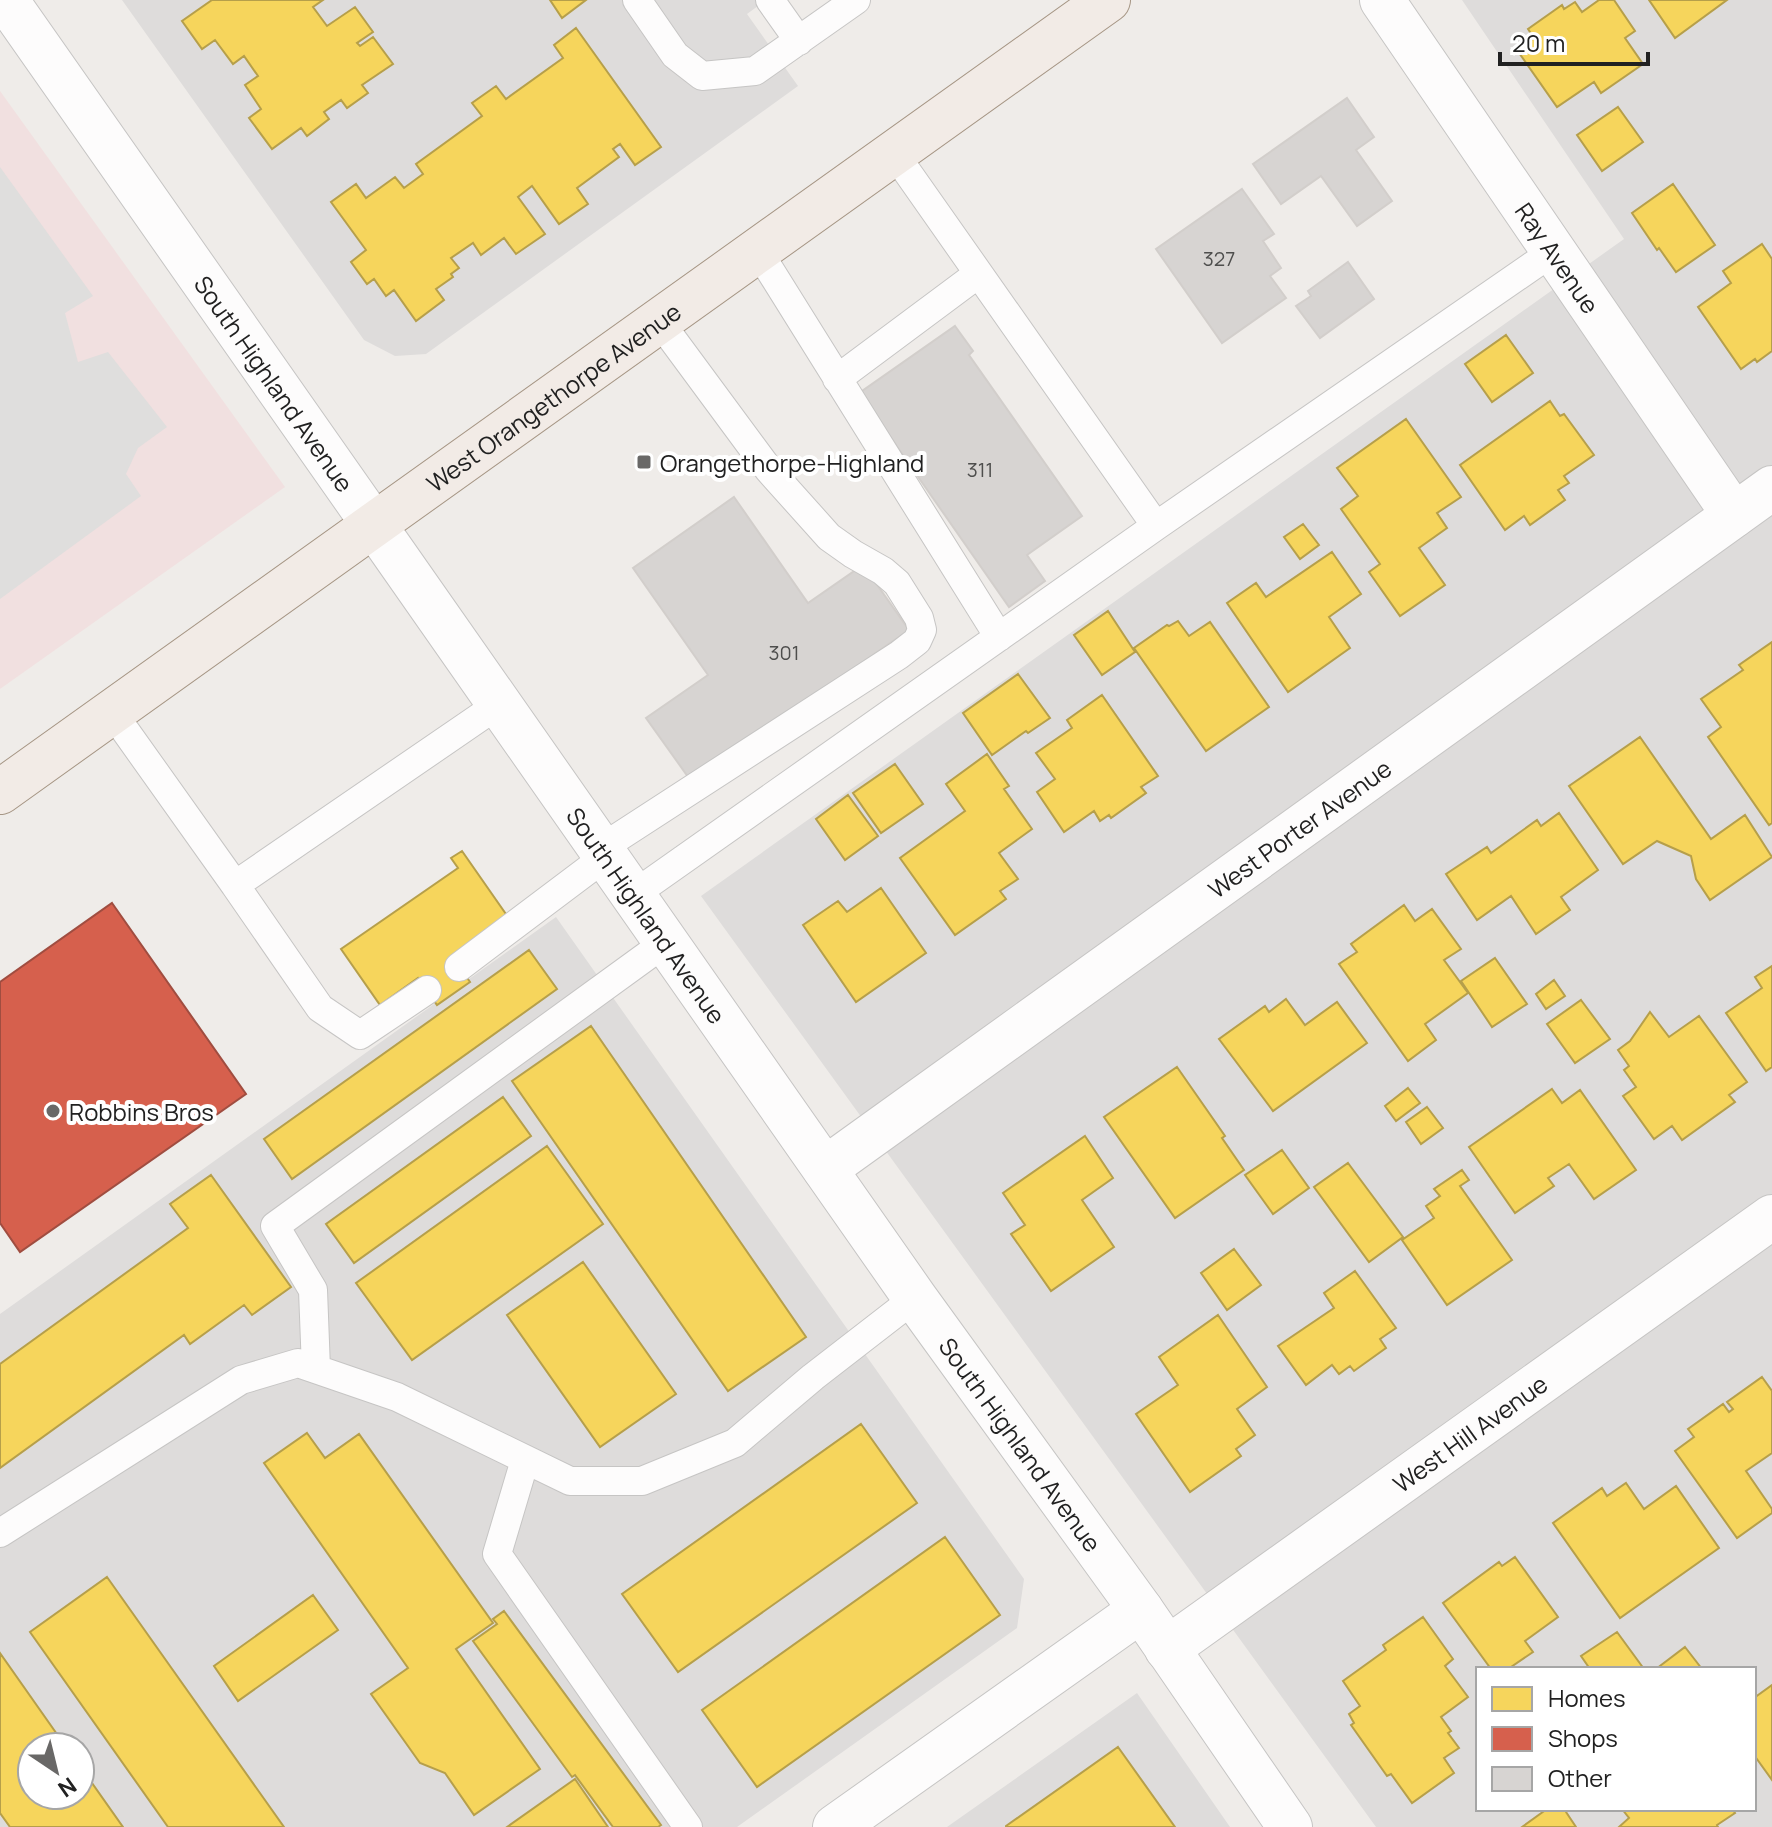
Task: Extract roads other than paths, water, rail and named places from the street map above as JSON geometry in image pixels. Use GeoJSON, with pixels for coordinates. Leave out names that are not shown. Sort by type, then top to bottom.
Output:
{"type":"FeatureCollection","features":[{"type":"Feature","properties":{"kind":"main road","name":"West Orangethorpe Avenue"},"geometry":{"type":"LineString","coordinates":[[0,792],[1108,0]]}},
{"type":"Feature","properties":{"kind":"street","name":"Ray Avenue"},"geometry":{"type":"LineString","coordinates":[[1382,0],[1734,515]]}},
{"type":"Feature","properties":{"kind":"street","name":"South Highland Avenue"},"geometry":{"type":"LineString","coordinates":[[9,21],[374,525],[915,1298],[1141,1610],[1290,1827]]}},
{"type":"Feature","properties":{"kind":"street","name":"West Porter Avenue"},"geometry":{"type":"LineString","coordinates":[[825,1169],[1772,488]]}},
{"type":"Feature","properties":{"kind":"street","name":"West Hill Avenue"},"geometry":{"type":"LineString","coordinates":[[1167,1649],[1772,1217]]}},
{"type":"Feature","properties":{"kind":"street"},"geometry":{"type":"LineString","coordinates":[[835,1827],[1141,1610]]}},
{"type":"Feature","properties":{"kind":"lane"},"geometry":{"type":"LineString","coordinates":[[637,0],[675,55],[702,76],[755,71],[856,0]]}},
{"type":"Feature","properties":{"kind":"lane"},"geometry":{"type":"LineString","coordinates":[[770,0],[799,41]]}},
{"type":"Feature","properties":{"kind":"lane"},"geometry":{"type":"LineString","coordinates":[[894,153],[1156,526]]}},
{"type":"Feature","properties":{"kind":"lane"},"geometry":{"type":"LineString","coordinates":[[758,251],[999,637]]}},
{"type":"Feature","properties":{"kind":"lane"},"geometry":{"type":"LineString","coordinates":[[633,895],[1156,526],[1554,251]]}},
{"type":"Feature","properties":{"kind":"lane"},"geometry":{"type":"LineString","coordinates":[[837,379],[978,274]]}},
{"type":"Feature","properties":{"kind":"lane"},"geometry":{"type":"LineString","coordinates":[[459,967],[602,853],[899,655],[917,641],[922,630],[919,618],[897,583],[829,537],[769,470],[659,321]]}},
{"type":"Feature","properties":{"kind":"lane"},"geometry":{"type":"LineString","coordinates":[[235,885],[499,704]]}},
{"type":"Feature","properties":{"kind":"lane"},"geometry":{"type":"LineString","coordinates":[[112,712],[320,1008],[360,1035],[427,990]]}},
{"type":"Feature","properties":{"kind":"lane"},"geometry":{"type":"LineString","coordinates":[[316,1369],[313,1290],[275,1226],[666,942]]}},
{"type":"Feature","properties":{"kind":"lane"},"geometry":{"type":"LineString","coordinates":[[0,1533],[241,1380],[298,1363],[397,1397],[570,1481],[642,1481],[735,1443],[813,1377],[915,1298]]}},
{"type":"Feature","properties":{"kind":"lane"},"geometry":{"type":"LineString","coordinates":[[525,1460],[497,1554],[688,1827]]}},
{"type":"Feature","properties":{"kind":"place","name":"Orangethorpe-Highland"},"geometry":{"type":"Point","coordinates":[644,462]}},
{"type":"Feature","properties":{"kind":"place","name":"Robbins Bros"},"geometry":{"type":"Point","coordinates":[53,1111]}}]}
